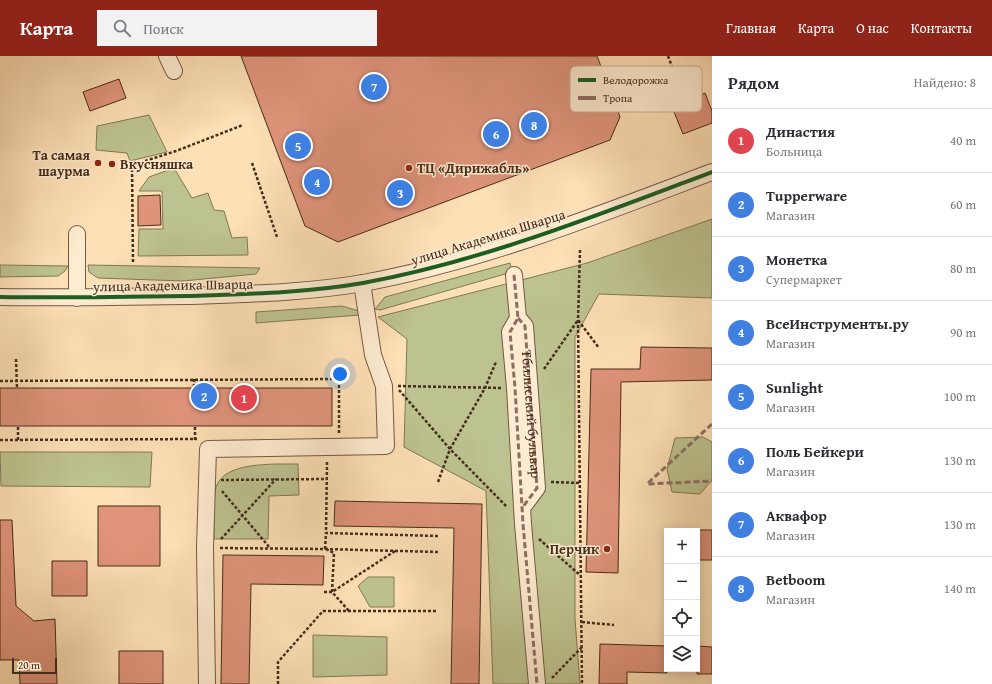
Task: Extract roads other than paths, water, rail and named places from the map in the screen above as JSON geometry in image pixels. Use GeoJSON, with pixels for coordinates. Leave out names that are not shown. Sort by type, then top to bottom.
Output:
{"type":"FeatureCollection","features":[{"type":"Feature","properties":{"kind":"street"},"geometry":{"type":"LineString","coordinates":[[167,56],[174,71]]}},
{"type":"Feature","properties":{"kind":"street","name":"улица Академика Шварца"},"geometry":{"type":"LineString","coordinates":[[0,297],[77,298],[271,294],[362,283],[447,264],[538,236],[712,172]]}},
{"type":"Feature","properties":{"kind":"street"},"geometry":{"type":"LineString","coordinates":[[77,234],[77,298]]}},
{"type":"Feature","properties":{"kind":"street","name":"Тбилисский бульвар"},"geometry":{"type":"LineString","coordinates":[[514,275],[518,318],[510,332],[523,388],[537,482],[537,488],[522,508]]}},
{"type":"Feature","properties":{"kind":"street"},"geometry":{"type":"LineString","coordinates":[[207,684],[209,548],[208,449],[386,446],[384,386],[373,355],[362,283]]}},
{"type":"Feature","properties":{"kind":"street","name":"Тбилисский бульвар"},"geometry":{"type":"LineString","coordinates":[[523,388],[523,524],[544,681]]}},
{"type":"Feature","properties":{"kind":"place","name":"Аквафор"},"geometry":{"type":"Point","coordinates":[374,87]}},
{"type":"Feature","properties":{"kind":"place","name":"Betboom"},"geometry":{"type":"Point","coordinates":[534,125]}},
{"type":"Feature","properties":{"kind":"place","name":"Поль Бейкери"},"geometry":{"type":"Point","coordinates":[496,134]}},
{"type":"Feature","properties":{"kind":"place","name":"Sunlight"},"geometry":{"type":"Point","coordinates":[298,146]}},
{"type":"Feature","properties":{"kind":"place","name":"Та самая шаурма"},"geometry":{"type":"Point","coordinates":[98,163]}},
{"type":"Feature","properties":{"kind":"place","name":"Вкусняшка"},"geometry":{"type":"Point","coordinates":[112,164]}},
{"type":"Feature","properties":{"kind":"place","name":"ТЦ «Дирижабль»"},"geometry":{"type":"Point","coordinates":[409,168]}},
{"type":"Feature","properties":{"kind":"place","name":"ВсеИнструменты.ру"},"geometry":{"type":"Point","coordinates":[317,182]}},
{"type":"Feature","properties":{"kind":"place","name":"Монетка"},"geometry":{"type":"Point","coordinates":[400,193]}},
{"type":"Feature","properties":{"kind":"place","name":"Tupperware"},"geometry":{"type":"Point","coordinates":[204,396]}},
{"type":"Feature","properties":{"kind":"place","name":"Династия"},"geometry":{"type":"Point","coordinates":[244,398]}},
{"type":"Feature","properties":{"kind":"place","name":"Перчик"},"geometry":{"type":"Point","coordinates":[607,549]}}]}
